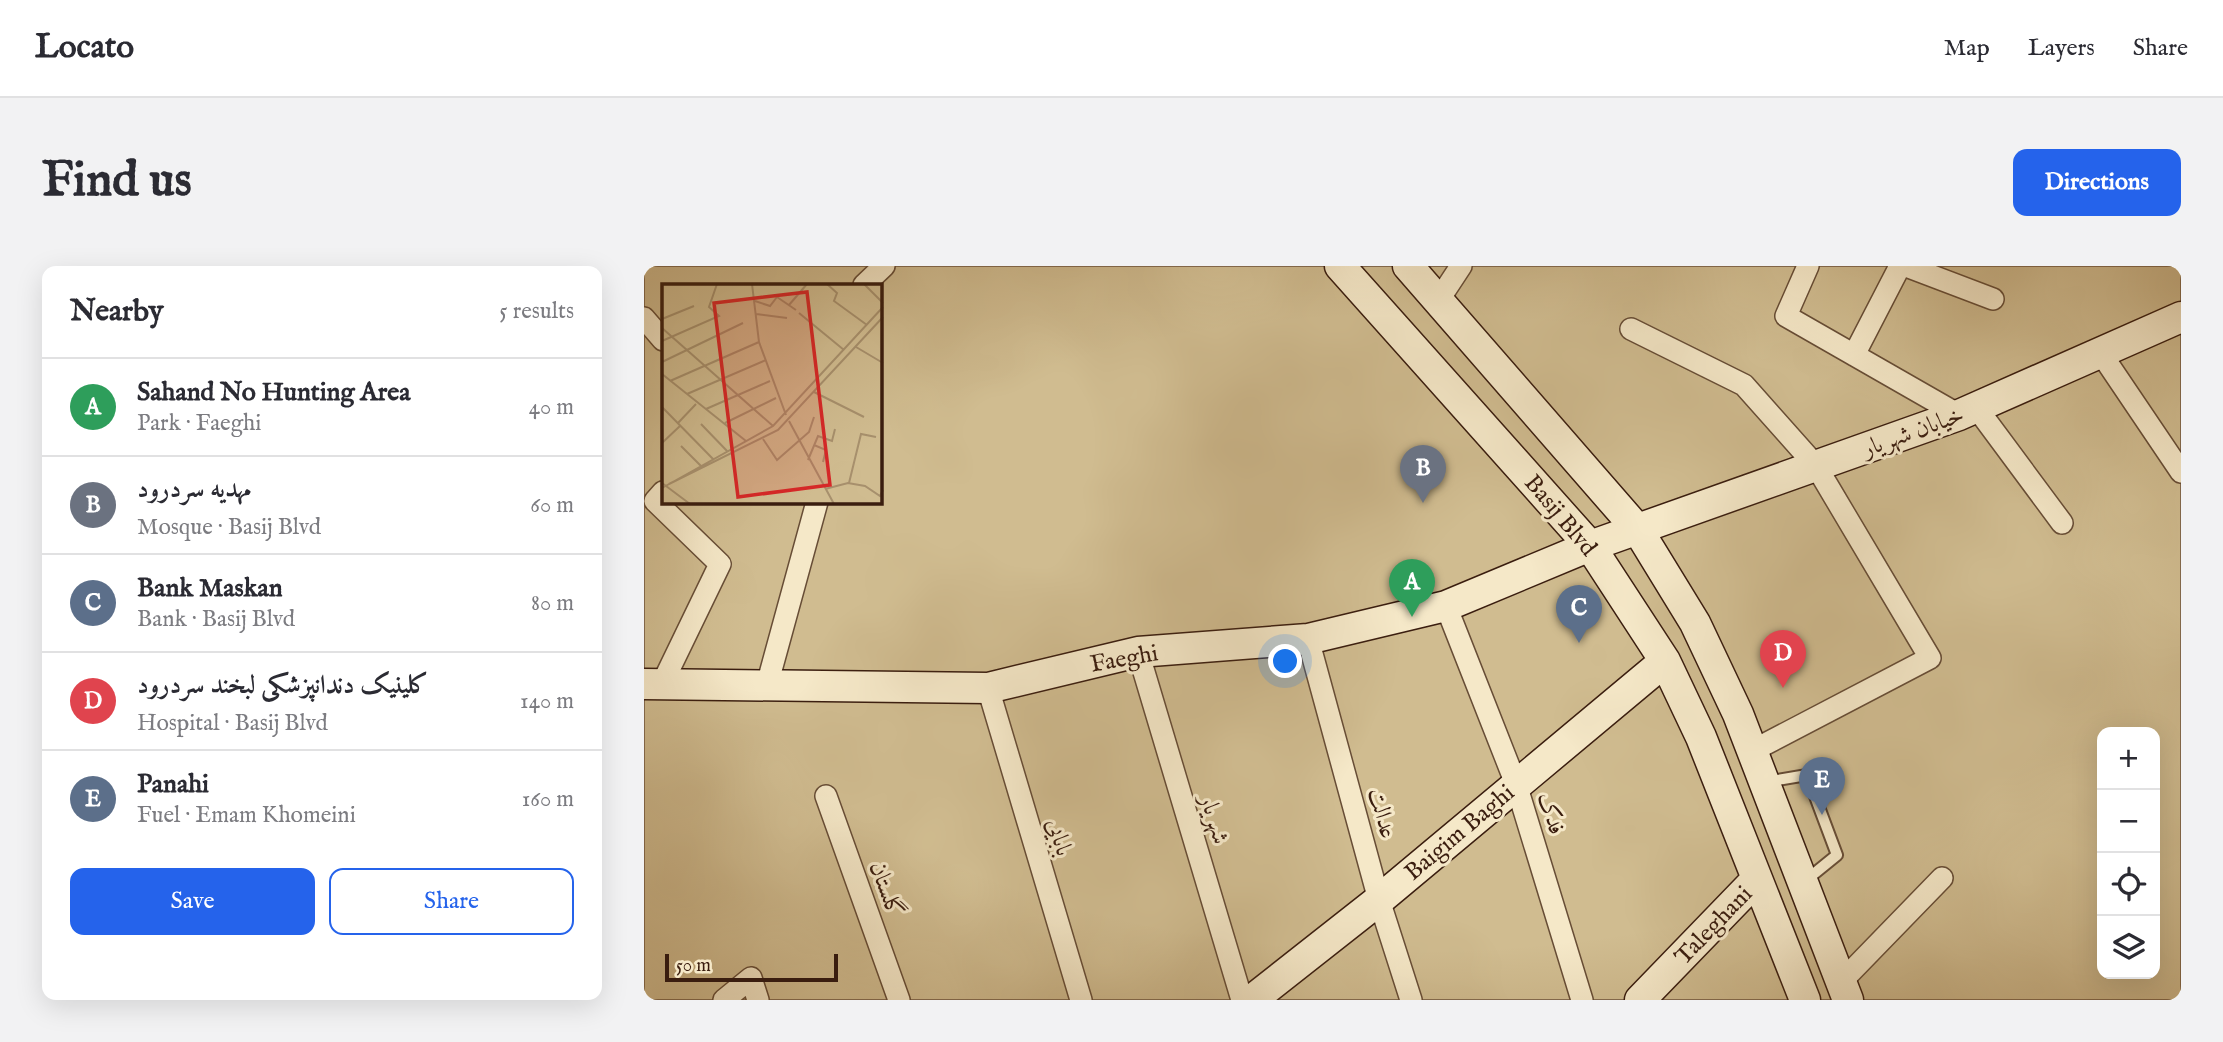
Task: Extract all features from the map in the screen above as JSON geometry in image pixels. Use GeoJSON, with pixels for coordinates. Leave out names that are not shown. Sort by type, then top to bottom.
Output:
{"type":"FeatureCollection","features":[{"type":"Feature","properties":{"kind":"main road","name":"Basij Blvd"},"geometry":{"type":"LineString","coordinates":[[1340,266],[1590,546],[1665,661],[1701,737],[1805,1000]]}},
{"type":"Feature","properties":{"kind":"main road","name":"Basij Blvd"},"geometry":{"type":"LineString","coordinates":[[1408,266],[1638,530],[1695,623],[1738,714],[1844,991]]}},
{"type":"Feature","properties":{"kind":"main road","name":"خیابان شهریار"},"geometry":{"type":"LineString","coordinates":[[1590,546],[1967,411],[2181,317]]}},
{"type":"Feature","properties":{"kind":"main road","name":"Faeghi"},"geometry":{"type":"LineString","coordinates":[[653,684],[988,688],[1138,652],[1308,639],[1447,606],[1590,546]]}},
{"type":"Feature","properties":{"kind":"main road","name":"Baigim Baghi"},"geometry":{"type":"LineString","coordinates":[[1252,1000],[1379,900],[1665,661]]}},
{"type":"Feature","properties":{"kind":"main road"},"geometry":{"type":"LineString","coordinates":[[1746,849],[1753,831],[1759,827],[1774,828],[1780,825]]}},
{"type":"Feature","properties":{"kind":"main road"},"geometry":{"type":"LineString","coordinates":[[1761,890],[1781,911],[1793,909],[1801,899],[1803,883]]}},
{"type":"Feature","properties":{"kind":"main road","name":"Taleghani"},"geometry":{"type":"LineString","coordinates":[[1640,1000],[1761,890]]}},
{"type":"Feature","properties":{"kind":"street"},"geometry":{"type":"LineString","coordinates":[[865,284],[884,266]]}},
{"type":"Feature","properties":{"kind":"street"},"geometry":{"type":"LineString","coordinates":[[1438,301],[1461,266]]}},
{"type":"Feature","properties":{"kind":"street"},"geometry":{"type":"LineString","coordinates":[[1808,266],[1786,316],[1854,355],[1967,411],[2062,523]]}},
{"type":"Feature","properties":{"kind":"street"},"geometry":{"type":"LineString","coordinates":[[1854,355],[1900,266]]}},
{"type":"Feature","properties":{"kind":"street"},"geometry":{"type":"LineString","coordinates":[[1906,266],[1993,299]]}},
{"type":"Feature","properties":{"kind":"street"},"geometry":{"type":"LineString","coordinates":[[644,318],[662,339]]}},
{"type":"Feature","properties":{"kind":"street"},"geometry":{"type":"LineString","coordinates":[[1631,328],[1744,384],[1816,466],[1930,658],[1752,751]]}},
{"type":"Feature","properties":{"kind":"street"},"geometry":{"type":"LineString","coordinates":[[2100,352],[2181,472]]}},
{"type":"Feature","properties":{"kind":"street"},"geometry":{"type":"LineString","coordinates":[[653,684],[720,564],[663,504]]}},
{"type":"Feature","properties":{"kind":"street"},"geometry":{"type":"LineString","coordinates":[[767,685],[816,504]]}},
{"type":"Feature","properties":{"kind":"street","name":"فدک"},"geometry":{"type":"LineString","coordinates":[[1447,606],[1516,784],[1582,1000]]}},
{"type":"Feature","properties":{"kind":"street","name":"عدالت"},"geometry":{"type":"LineString","coordinates":[[1308,639],[1379,900],[1411,1000]]}},
{"type":"Feature","properties":{"kind":"street","name":"شهریار"},"geometry":{"type":"LineString","coordinates":[[1138,652],[1242,1000]]}},
{"type":"Feature","properties":{"kind":"street","name":"بابایی"},"geometry":{"type":"LineString","coordinates":[[988,688],[1081,1000]]}},
{"type":"Feature","properties":{"kind":"street","name":"گلستان"},"geometry":{"type":"LineString","coordinates":[[826,796],[899,1000]]}},
{"type":"Feature","properties":{"kind":"street"},"geometry":{"type":"LineString","coordinates":[[1844,991],[1942,878]]}},
{"type":"Feature","properties":{"kind":"street"},"geometry":{"type":"LineString","coordinates":[[724,1000],[751,978],[758,1000]]}},
{"type":"Feature","properties":{"kind":"lane"},"geometry":{"type":"LineString","coordinates":[[1764,782],[1807,775],[1837,855],[1803,883]]}},
{"type":"Feature","properties":{"kind":"shaded area"},"geometry":{"type":"Polygon","coordinates":[[[644,266],[2181,266],[2181,1000],[644,1000],[644,266]]]}},
{"type":"Feature","properties":{"kind":"place","name":"مهدیه سردرود"},"geometry":{"type":"Point","coordinates":[1423,503]}},
{"type":"Feature","properties":{"kind":"place","name":"Sahand No Hunting Area"},"geometry":{"type":"Point","coordinates":[1412,617]}},
{"type":"Feature","properties":{"kind":"place","name":"Bank Maskan"},"geometry":{"type":"Point","coordinates":[1579,643]}},
{"type":"Feature","properties":{"kind":"place","name":"کلینیک دندانپزشکی لبخند سردرود"},"geometry":{"type":"Point","coordinates":[1783,688]}},
{"type":"Feature","properties":{"kind":"place","name":"Panahi"},"geometry":{"type":"Point","coordinates":[1822,815]}}]}
